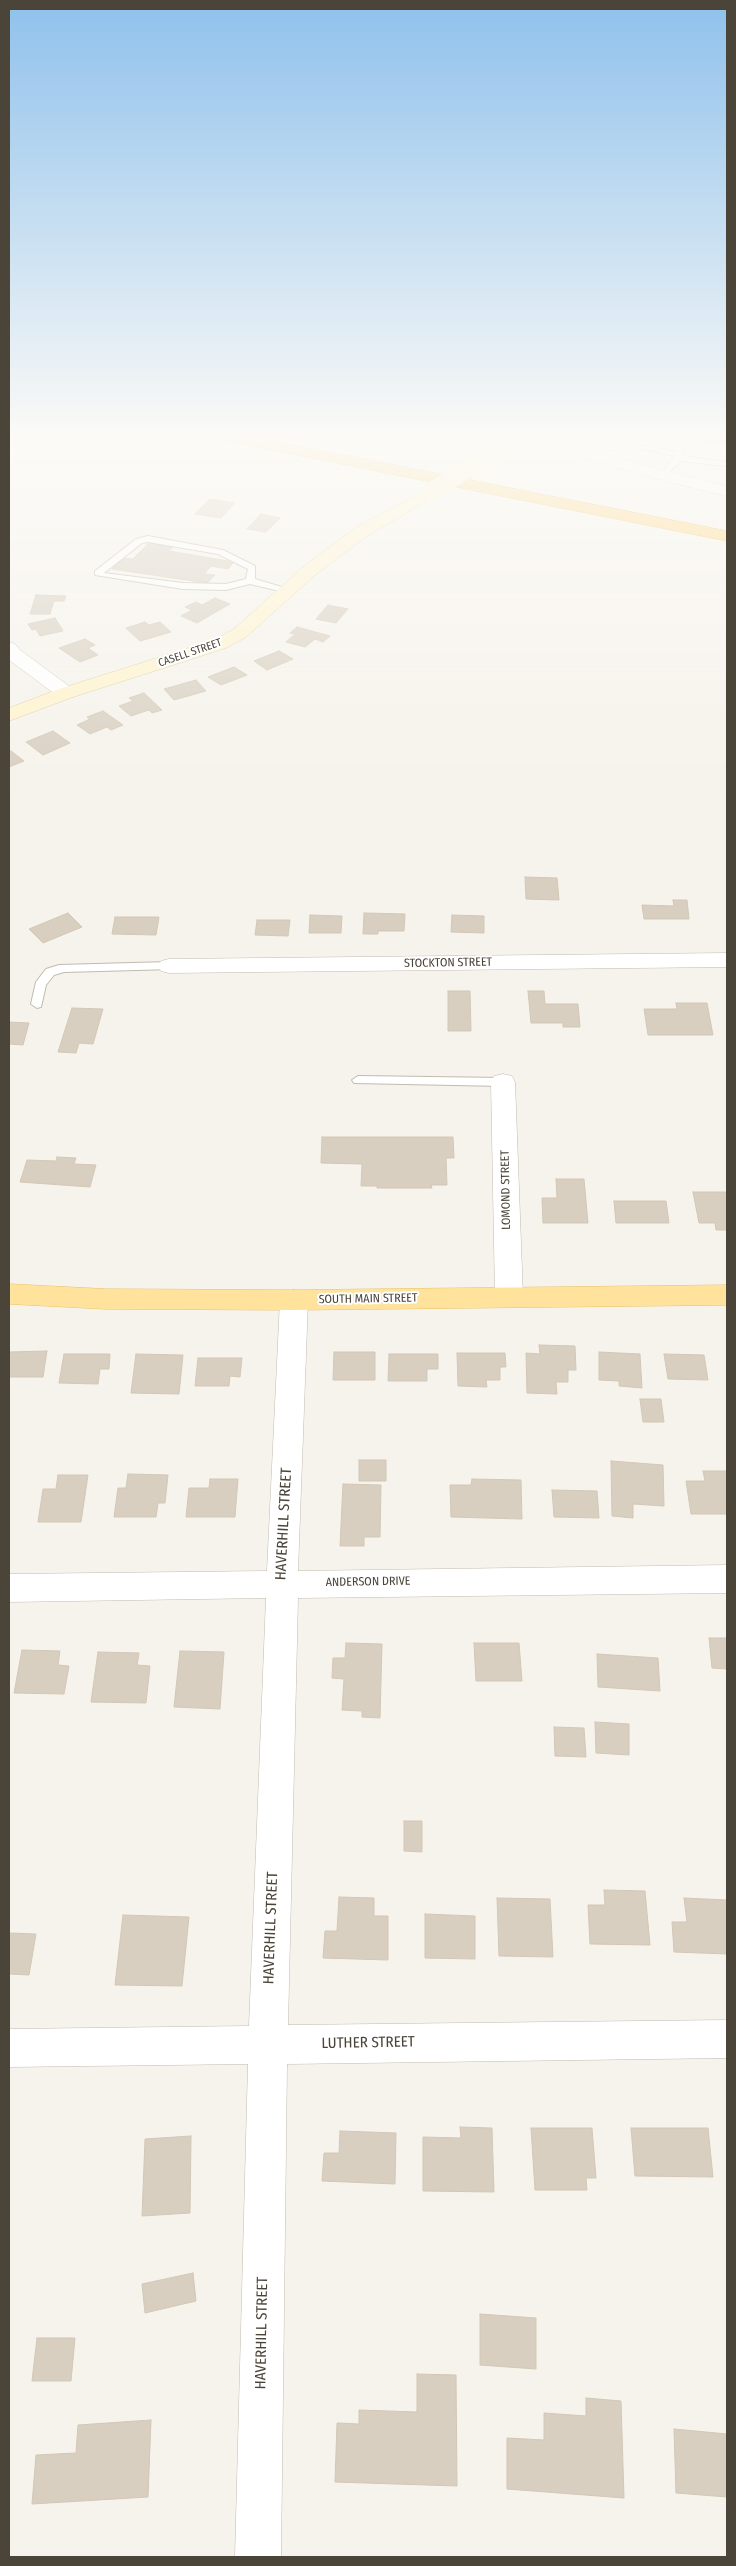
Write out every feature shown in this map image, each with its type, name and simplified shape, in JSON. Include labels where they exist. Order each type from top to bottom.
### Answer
[{"type":"main road","name":"SOUTH MAIN STREET","points":[[9,1294],[106,1299],[294,1300],[727,1295]]},
{"type":"street","name":"CASELL STREET","points":[[9,716],[66,693],[220,644],[240,633],[309,571],[336,551]]},
{"type":"street","points":[[9,648],[13,654],[66,693]]},
{"type":"street","name":"STOCKTON STREET","points":[[169,966],[727,960]]},
{"type":"street","name":"LOMOND STREET","points":[[504,1082],[509,1297]]},
{"type":"street","name":"HAVERHILL STREET","points":[[258,2557],[268,2044],[282,1583],[294,1300]]},
{"type":"street","name":"ANDERSON DRIVE","points":[[9,1588],[282,1583],[727,1579]]},
{"type":"street","name":"LUTHER STREET","points":[[9,2048],[727,2039]]},
{"type":"lane","points":[[127,551],[98,573],[183,586],[226,587],[250,581],[288,590]]},
{"type":"lane","points":[[213,551],[220,552],[252,568],[250,581]]},
{"type":"lane","points":[[37,1004],[40,985],[50,972],[63,968],[169,966]]},
{"type":"lane","points":[[358,1080],[504,1082]]},
{"type":"building","points":[[141,551],[169,551],[234,562],[228,569],[211,566],[204,574],[215,575],[207,583],[112,569],[123,558],[133,559]]},
{"type":"building","points":[[36,595],[66,596],[64,601],[54,601],[50,614],[30,614]]},
{"type":"building","points":[[215,598],[230,604],[197,623],[181,616],[192,610],[185,607],[196,602],[202,605]]},
{"type":"building","points":[[328,605],[348,609],[336,623],[316,619]]},
{"type":"building","points":[[55,618],[63,631],[40,636],[36,629],[32,630],[28,624]]},
{"type":"building","points":[[145,622],[149,625],[160,622],[171,632],[140,641],[126,628]]},
{"type":"building","points":[[297,627],[330,636],[323,642],[315,639],[305,647],[286,642],[295,634],[290,633]]},
{"type":"building","points":[[85,639],[95,645],[88,648],[98,655],[80,662],[59,648]]},
{"type":"building","points":[[279,651],[293,659],[267,670],[254,661]]},
{"type":"building","points":[[234,667],[247,675],[221,685],[208,677]]},
{"type":"building","points":[[196,680],[206,691],[174,700],[164,689]]},
{"type":"building","points":[[144,693],[162,710],[152,713],[149,710],[131,716],[119,706],[133,701],[129,698]]},
{"type":"building","points":[[103,711],[123,725],[111,730],[107,727],[90,734],[77,725],[90,719],[87,717]]},
{"type":"building","points":[[53,731],[70,743],[43,755],[26,742]]},
{"type":"building","points":[[11,751],[24,761],[9,767],[9,752]]},
{"type":"building","points":[[525,877],[557,878],[559,900],[526,899]]},
{"type":"building","points":[[673,900],[687,900],[689,919],[644,919],[642,905],[674,906]]},
{"type":"building","points":[[68,913],[82,927],[43,943],[29,929]]},
{"type":"building","points":[[364,913],[405,914],[404,931],[378,931],[378,934],[363,934]]},
{"type":"building","points":[[310,915],[342,916],[341,933],[309,933]]},
{"type":"building","points":[[452,915],[484,916],[484,933],[451,932]]},
{"type":"building","points":[[115,917],[159,917],[156,935],[112,934]]},
{"type":"building","points":[[257,920],[290,920],[288,936],[255,935]]},
{"type":"building","points":[[448,991],[470,991],[471,1031],[448,1031]]},
{"type":"building","points":[[528,991],[544,991],[545,1004],[578,1004],[580,1027],[563,1027],[563,1023],[531,1023]]},
{"type":"building","points":[[676,1003],[707,1003],[713,1035],[648,1035],[644,1009],[677,1009]]},
{"type":"building","points":[[72,1008],[103,1009],[93,1044],[79,1043],[76,1053],[58,1052]]},
{"type":"building","points":[[9,1022],[29,1023],[23,1045],[9,1044]]},
{"type":"building","points":[[322,1137],[453,1137],[454,1158],[446,1158],[447,1185],[431,1185],[432,1188],[377,1188],[377,1186],[361,1186],[362,1164],[321,1163]]},
{"type":"building","points":[[57,1157],[76,1158],[74,1164],[96,1165],[90,1187],[20,1182],[27,1160],[56,1161]]},
{"type":"building","points":[[556,1179],[584,1179],[588,1223],[543,1223],[542,1198],[557,1198]]},
{"type":"building","points":[[693,1192],[727,1192],[727,1230],[716,1230],[715,1223],[699,1223]]},
{"type":"building","points":[[614,1201],[666,1201],[669,1223],[616,1223]]},
{"type":"building","points":[[539,1345],[575,1346],[576,1370],[568,1370],[568,1382],[556,1382],[557,1394],[527,1393],[526,1353],[540,1354]]},
{"type":"building","points":[[47,1351],[43,1377],[9,1377],[9,1352]]},
{"type":"building","points":[[334,1352],[375,1352],[375,1380],[333,1380]]},
{"type":"building","points":[[599,1352],[640,1354],[642,1388],[619,1386],[619,1381],[599,1380]]},
{"type":"building","points":[[457,1353],[505,1353],[506,1367],[500,1367],[500,1380],[486,1380],[487,1387],[458,1386]]},
{"type":"building","points":[[64,1354],[110,1354],[109,1369],[100,1369],[98,1384],[59,1383]]},
{"type":"building","points":[[136,1354],[183,1355],[179,1394],[131,1393]]},
{"type":"building","points":[[389,1354],[438,1354],[438,1369],[427,1369],[427,1381],[388,1381]]},
{"type":"building","points":[[664,1354],[704,1355],[708,1380],[668,1379]]},
{"type":"building","points":[[198,1358],[242,1358],[240,1377],[230,1376],[229,1386],[195,1386]]},
{"type":"building","points":[[640,1399],[661,1399],[664,1422],[643,1422]]},
{"type":"building","points":[[359,1460],[386,1460],[386,1481],[359,1481]]},
{"type":"building","points":[[611,1461],[663,1465],[664,1506],[633,1504],[633,1518],[612,1516]]},
{"type":"building","points":[[703,1471],[727,1471],[727,1514],[691,1514],[686,1481],[705,1481]]},
{"type":"building","points":[[128,1474],[168,1475],[165,1503],[158,1503],[156,1517],[114,1517],[118,1488],[126,1488]]},
{"type":"building","points":[[58,1475],[88,1475],[81,1522],[38,1522],[43,1489],[56,1489]]},
{"type":"building","points":[[210,1479],[238,1479],[235,1517],[186,1517],[189,1488],[209,1488]]},
{"type":"building","points":[[472,1479],[521,1480],[522,1519],[451,1517],[450,1485],[471,1485]]},
{"type":"building","points":[[343,1484],[381,1485],[380,1537],[364,1537],[364,1546],[340,1546]]},
{"type":"building","points":[[552,1490],[597,1491],[599,1518],[554,1517]]},
{"type":"building","points":[[709,1638],[727,1638],[727,1669],[712,1668]]},
{"type":"building","points":[[346,1643],[382,1644],[380,1718],[362,1717],[362,1711],[342,1710],[344,1679],[332,1678],[333,1658],[345,1658]]},
{"type":"building","points":[[474,1643],[519,1643],[522,1681],[476,1681]]},
{"type":"building","points":[[22,1650],[60,1651],[58,1665],[69,1666],[64,1694],[14,1693]]},
{"type":"building","points":[[180,1651],[224,1652],[220,1709],[174,1707]]},
{"type":"building","points":[[98,1652],[139,1653],[137,1665],[150,1666],[146,1703],[91,1702]]},
{"type":"building","points":[[597,1654],[658,1658],[660,1691],[598,1687]]},
{"type":"building","points":[[595,1722],[629,1724],[629,1755],[596,1753]]},
{"type":"building","points":[[554,1727],[584,1728],[586,1757],[555,1756]]},
{"type":"building","points":[[404,1821],[422,1821],[422,1852],[404,1851]]},
{"type":"building","points":[[604,1890],[645,1891],[650,1945],[590,1944],[588,1905],[605,1905]]},
{"type":"building","points":[[339,1897],[374,1898],[374,1916],[388,1916],[388,1960],[323,1958],[325,1931],[337,1931]]},
{"type":"building","points":[[497,1898],[550,1899],[553,1957],[499,1956]]},
{"type":"building","points":[[684,1898],[727,1900],[727,1954],[674,1952],[672,1922],[687,1922]]},
{"type":"building","points":[[425,1914],[475,1916],[475,1959],[425,1958]]},
{"type":"building","points":[[123,1915],[189,1917],[182,1986],[115,1985]]},
{"type":"building","points":[[9,1933],[36,1934],[29,1975],[9,1974]]},
{"type":"building","points":[[460,2127],[492,2128],[494,2192],[423,2191],[423,2137],[461,2138]]},
{"type":"building","points":[[531,2128],[592,2128],[596,2178],[586,2178],[587,2190],[535,2190]]},
{"type":"building","points":[[631,2128],[708,2128],[713,2177],[635,2176]]},
{"type":"building","points":[[340,2131],[396,2133],[395,2184],[322,2181],[324,2153],[339,2153]]},
{"type":"building","points":[[191,2136],[190,2213],[142,2216],[145,2139]]},
{"type":"building","points":[[193,2273],[196,2301],[145,2313],[142,2284]]},
{"type":"building","points":[[480,2314],[536,2318],[536,2369],[480,2365]]},
{"type":"building","points":[[37,2338],[75,2338],[71,2381],[32,2381]]},
{"type":"building","points":[[417,2374],[456,2375],[457,2486],[335,2482],[337,2423],[359,2424],[359,2410],[417,2412]]},
{"type":"building","points":[[586,2398],[621,2401],[624,2498],[507,2489],[507,2438],[544,2440],[544,2413],[586,2416]]},
{"type":"building","points":[[151,2420],[148,2497],[32,2504],[36,2455],[76,2453],[78,2425]]},
{"type":"building","points":[[674,2429],[727,2434],[727,2497],[676,2493]]}]
